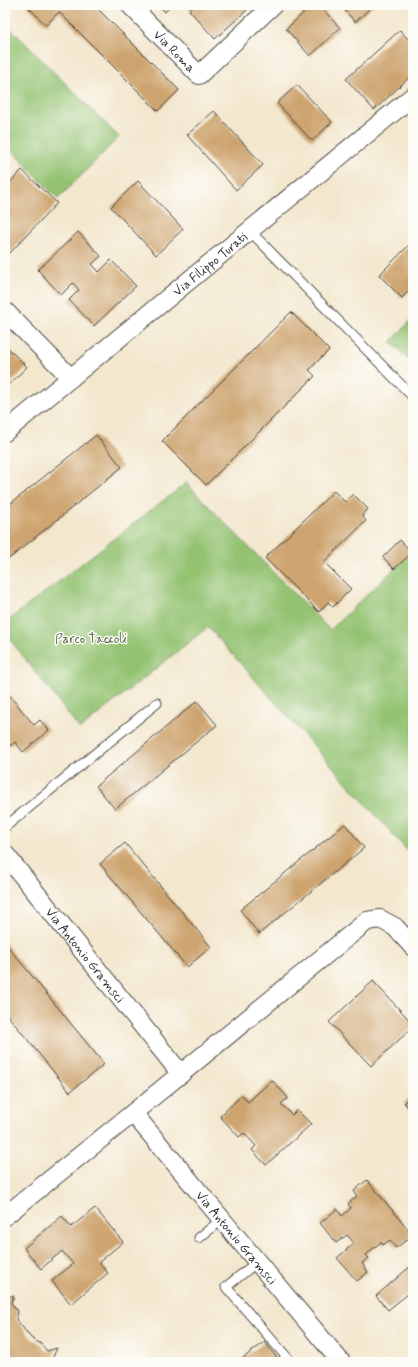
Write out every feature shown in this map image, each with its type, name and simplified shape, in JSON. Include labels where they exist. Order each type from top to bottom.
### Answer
[{"type":"street","name":"Via Roma","points":[[130,5],[199,75],[273,5]]},
{"type":"street","name":"Via Filippo Turati","points":[[5,432],[413,96]]},
{"type":"street","points":[[5,311],[71,378]]},
{"type":"street","name":"Via Antonio Gramsci","points":[[5,854],[181,1074]]},
{"type":"street","points":[[5,1216],[134,1113],[367,922],[380,919],[395,927],[413,947]]},
{"type":"street","name":"Via Antonio Gramsci","points":[[134,1113],[341,1362]]},
{"type":"lane","points":[[249,230],[413,396]]},
{"type":"lane","points":[[5,827],[157,703]]},
{"type":"lane","points":[[199,1238],[222,1219]]},
{"type":"lane","points":[[257,1262],[226,1287],[291,1362]]},
{"type":"green space","points":[[5,23],[119,137],[58,199],[5,143]]},
{"type":"green space","points":[[413,318],[413,364],[391,342]]},
{"type":"green space","name":"Parco Taccoli","points":[[186,483],[330,630],[413,551],[413,857],[208,627],[80,729],[5,633],[5,623]]},
{"type":"building","points":[[26,5],[94,5],[179,90],[158,111],[59,12],[46,25]]},
{"type":"building","points":[[158,5],[172,5],[165,12]]},
{"type":"building","points":[[195,5],[246,5],[245,6],[248,9],[215,39],[189,10]]},
{"type":"building","points":[[312,5],[319,5],[340,28],[310,56],[286,29]]},
{"type":"building","points":[[340,5],[374,5],[355,22]]},
{"type":"building","points":[[400,30],[413,45],[413,74],[374,110],[346,79]]},
{"type":"building","points":[[297,85],[332,122],[312,141],[277,103]]},
{"type":"building","points":[[214,111],[263,165],[236,190],[187,135]]},
{"type":"building","points":[[22,170],[57,203],[10,253],[5,248],[5,188]]},
{"type":"building","points":[[138,181],[183,229],[156,255],[111,207]]},
{"type":"building","points":[[78,232],[101,256],[92,264],[99,272],[111,260],[136,286],[94,326],[69,300],[79,290],[73,283],[61,295],[38,270]]},
{"type":"building","points":[[413,241],[413,287],[402,298],[379,275]]},
{"type":"building","points":[[291,312],[329,350],[309,370],[315,376],[206,485],[162,441]]},
{"type":"building","points":[[5,345],[27,367],[5,388]]},
{"type":"building","points":[[96,435],[122,467],[5,562],[5,508]]},
{"type":"building","points":[[334,491],[345,502],[353,494],[368,509],[362,516],[366,521],[324,562],[351,589],[333,607],[328,602],[319,612],[265,558]]},
{"type":"building","points":[[400,540],[412,553],[394,569],[383,557]]},
{"type":"building","points":[[5,690],[34,725],[40,720],[49,730],[23,752],[15,742],[10,746],[5,740]]},
{"type":"building","points":[[197,701],[217,725],[115,809],[96,786]]},
{"type":"building","points":[[345,824],[364,848],[259,934],[240,910]]},
{"type":"building","points":[[125,843],[211,947],[187,967],[100,864]]},
{"type":"building","points":[[5,943],[104,1064],[70,1092],[5,1012]]},
{"type":"building","points":[[373,981],[413,1024],[413,1027],[371,1066],[329,1022]]},
{"type":"building","points":[[272,1080],[288,1098],[281,1104],[292,1115],[297,1110],[311,1124],[266,1165],[252,1150],[256,1146],[244,1133],[239,1137],[220,1116],[242,1095],[248,1102]]},
{"type":"building","points":[[413,1095],[413,1113],[404,1103]]},
{"type":"building","points":[[367,1180],[413,1235],[396,1248],[390,1240],[383,1245],[381,1242],[366,1255],[369,1258],[362,1263],[368,1272],[357,1281],[337,1258],[354,1243],[347,1235],[336,1243],[320,1223],[337,1209],[342,1216],[351,1208],[348,1204],[357,1196],[354,1191]]},
{"type":"building","points":[[95,1208],[123,1242],[99,1262],[108,1273],[71,1304],[52,1281],[73,1264],[62,1251],[41,1269],[24,1248],[62,1216],[71,1227]]},
{"type":"building","points":[[413,1264],[413,1290],[388,1310],[376,1296]]},
{"type":"building","points":[[14,1295],[11,1303],[17,1311],[16,1319],[31,1338],[41,1344],[47,1351],[57,1348],[52,1359],[55,1362],[8,1362],[5,1358],[5,1298]]},
{"type":"building","points":[[265,1342],[280,1362],[246,1362],[243,1358]]}]
